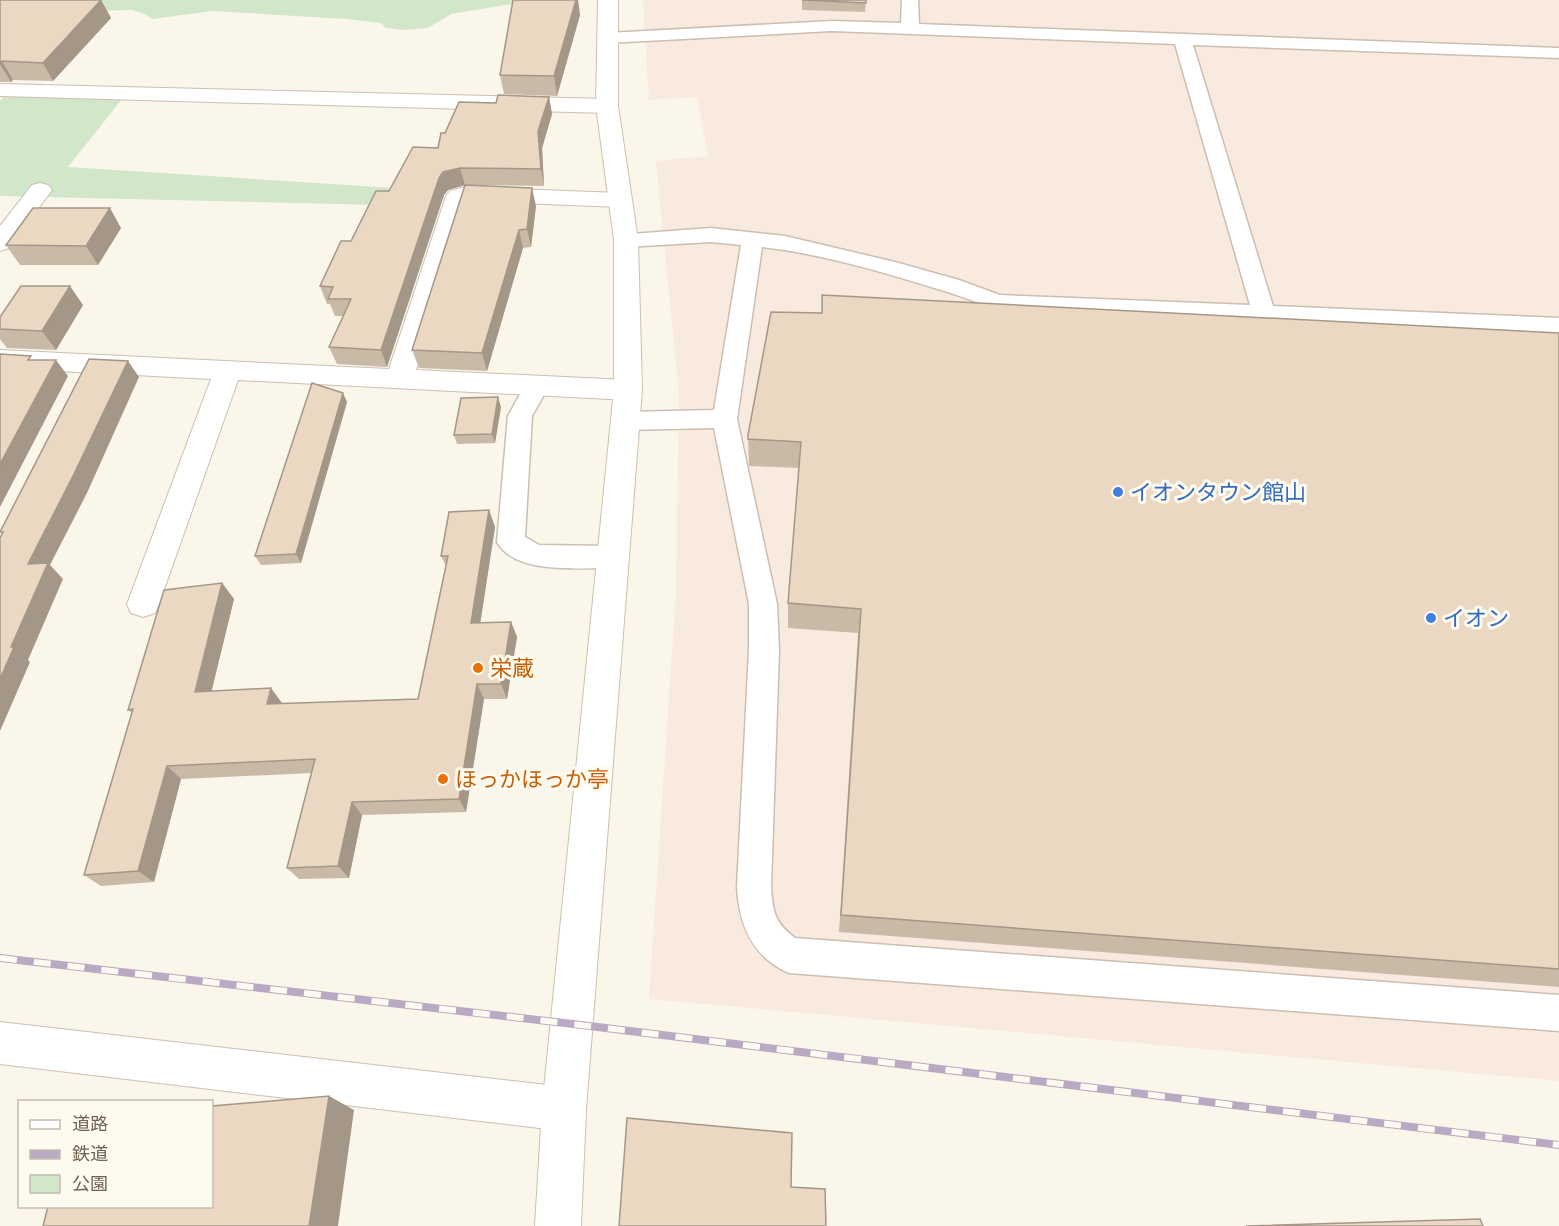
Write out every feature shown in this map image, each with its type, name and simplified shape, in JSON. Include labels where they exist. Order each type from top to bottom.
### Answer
[{"type":"street","points":[[558,1226],[564,1109],[626,406],[626,240],[607,106],[608,0]]},
{"type":"street","points":[[0,90],[607,106]]},
{"type":"street","points":[[0,243],[40,190]]},
{"type":"street","points":[[399,379],[458,196],[465,194],[620,200]]},
{"type":"street","points":[[0,387],[7,359],[86,374],[228,370],[537,386],[626,406]]},
{"type":"street","points":[[143,604],[228,370]]},
{"type":"street","points":[[0,1043],[564,1109]]},
{"type":"lane","points":[[910,0],[910,29]]},
{"type":"lane","points":[[608,38],[832,26],[1559,53]]},
{"type":"lane","points":[[1182,39],[1264,314]]},
{"type":"lane","points":[[626,240],[711,235],[804,247],[951,285],[998,302],[1335,316],[1400,333],[1481,336],[1501,323],[1559,326]]},
{"type":"lane","points":[[752,240],[725,419],[763,604],[764,650],[754,887],[756,918],[770,941],[789,955],[1559,1013]]},
{"type":"lane","points":[[537,386],[520,416],[511,542],[535,556],[614,557]]},
{"type":"lane","points":[[626,406],[725,419]]},
{"type":"shaded area","name":"イオンタウン館山","points":[[643,0],[1559,0],[1559,1081],[649,999],[676,590],[679,394],[656,161],[708,156],[697,97],[649,100]]},
{"type":"green space","points":[[0,0],[535,0],[451,14],[428,28],[403,30],[386,28],[381,23],[346,19],[213,11],[152,19],[132,10],[95,11]]},
{"type":"green space","points":[[5,95],[122,99],[68,167],[425,190],[422,206],[0,196],[0,101]]},
{"type":"building","points":[[0,0],[101,0],[43,63],[2,61],[0,63]]},
{"type":"building","points":[[513,0],[576,0],[554,76],[500,75]]},
{"type":"building","points":[[802,0],[866,0],[866,3]]},
{"type":"building","points":[[498,95],[549,97],[538,131],[541,169],[460,168],[443,172],[439,178],[381,350],[329,347],[351,299],[328,299],[333,287],[320,286],[341,241],[351,241],[376,191],[389,191],[413,147],[438,148],[441,133],[445,133],[459,102],[496,103]]},
{"type":"building","points":[[465,185],[532,188],[527,229],[519,230],[482,353],[412,350]]},
{"type":"building","points":[[33,208],[110,208],[86,246],[6,245]]},
{"type":"building","points":[[21,286],[70,286],[42,331],[0,329],[0,317]]},
{"type":"building","points":[[822,295],[1559,333],[1559,969],[841,915],[861,609],[788,603],[801,442],[748,439],[771,312],[822,313]]},
{"type":"building","points":[[0,354],[31,356],[28,360],[56,360],[0,464]]},
{"type":"building","points":[[89,359],[128,361],[28,564],[48,563],[11,647],[14,647],[0,679],[0,538],[3,532],[0,532]]},
{"type":"building","points":[[312,383],[343,393],[296,554],[255,556]]},
{"type":"building","points":[[498,397],[492,434],[454,435],[461,398]]},
{"type":"building","points":[[489,510],[471,623],[511,622],[501,684],[477,684],[459,799],[352,802],[338,866],[287,868],[315,759],[167,766],[138,871],[84,875],[133,709],[128,710],[164,590],[222,583],[195,692],[271,688],[267,704],[418,699],[448,556],[441,556],[449,512]]},
{"type":"building","points":[[329,1096],[309,1226],[43,1226],[48,1208],[213,1208],[213,1106]]},
{"type":"building","points":[[627,1118],[792,1133],[791,1187],[825,1189],[826,1226],[619,1226]]},
{"type":"building","points":[[1480,1219],[1483,1226],[1246,1226]]},
{"type":"railway","points":[[0,958],[573,1024],[1559,1145]]},
{"type":"place","name":"イオンタウン館山","points":[[1118,492]]},
{"type":"place","name":"イオン","points":[[1431,618]]},
{"type":"place","name":"栄蔵","points":[[478,668]]},
{"type":"place","name":"ほっかほっか亭","points":[[443,779]]}]
